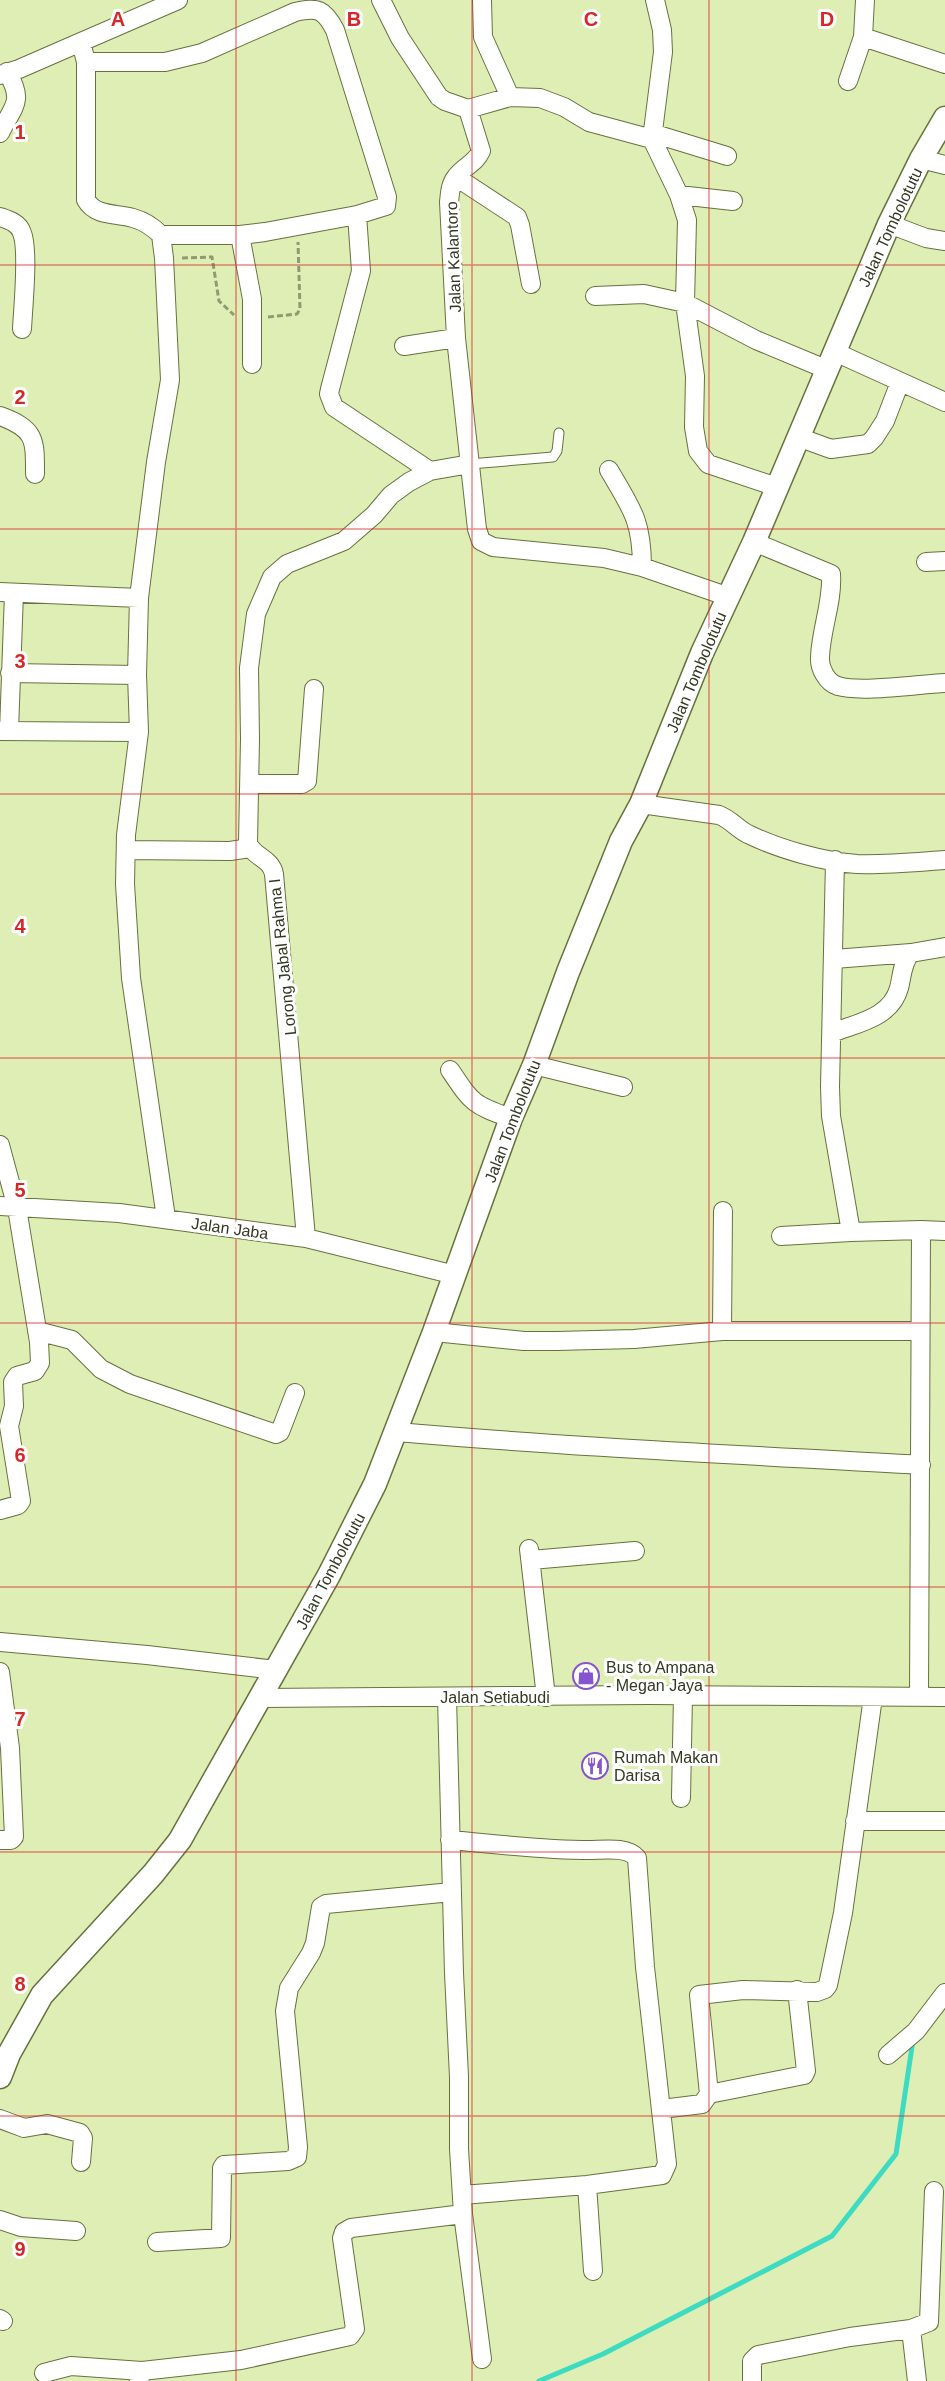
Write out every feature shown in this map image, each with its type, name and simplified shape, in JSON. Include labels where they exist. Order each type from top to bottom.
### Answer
[{"type":"street","points":[[0,133],[17,99],[16,89],[4,74],[178,0]]},
{"type":"street","points":[[381,0],[400,38],[439,97],[445,101],[468,109],[510,97],[540,98],[596,124],[727,156]]},
{"type":"street","points":[[483,0],[483,37],[510,97]]},
{"type":"street","points":[[655,0],[662,30],[663,52],[652,136],[679,195],[687,220],[684,303],[695,376],[694,427],[698,451],[708,464],[777,487]]},
{"type":"street","points":[[848,81],[863,37],[865,0]]},
{"type":"street","points":[[81,42],[86,62],[86,200],[92,208],[100,212],[138,219],[161,235],[240,235],[297,228],[384,208],[387,197],[335,30],[325,14],[319,10],[310,8],[295,12],[202,52],[165,62],[86,62]]},
{"type":"street","points":[[863,37],[945,64]]},
{"type":"street","name":"Jalan Kalantoro","points":[[468,109],[481,151],[478,157],[456,177],[449,202],[456,338],[477,529],[481,541],[493,546],[604,558],[642,567],[729,597]]},
{"type":"street","name":"Jalan Tombolotutu","points":[[0,2077],[5,2052],[42,1995],[153,1874],[180,1840],[261,1698],[375,1484],[397,1432],[511,1118],[534,1065],[576,950],[621,841],[640,804],[702,653],[754,542],[890,224],[921,159],[945,118]]},
{"type":"street","points":[[921,159],[945,165]]},
{"type":"street","points":[[456,177],[517,217],[531,284]]},
{"type":"street","points":[[679,195],[733,201]]},
{"type":"street","points":[[357,215],[361,260],[360,278],[333,371],[330,400],[334,407],[430,471]]},
{"type":"street","points":[[0,217],[12,221],[23,233],[25,249],[22,329]]},
{"type":"street","points":[[890,224],[945,241]]},
{"type":"street","points":[[161,235],[170,380],[156,462],[139,598],[137,675],[139,732],[126,850],[127,943],[166,1218]]},
{"type":"street","points":[[240,235],[250,279],[252,364]]},
{"type":"street","points":[[595,296],[644,294],[684,303],[756,340],[900,382],[945,402]]},
{"type":"street","points":[[404,346],[456,338]]},
{"type":"street","points":[[798,437],[831,449],[868,444],[885,421],[900,382]]},
{"type":"street","points":[[0,416],[26,428],[31,435],[35,445],[35,474]]},
{"type":"street","points":[[126,850],[230,851],[250,848],[249,668],[256,614],[272,577],[287,564],[344,541],[374,515],[391,495],[409,482],[430,471],[470,464]]},
{"type":"street","points":[[609,470],[638,521],[642,539],[642,567]]},
{"type":"street","points":[[754,542],[831,574],[820,659],[824,674],[832,683],[845,687],[878,688],[945,683]]},
{"type":"street","points":[[926,562],[945,561]]},
{"type":"street","points":[[139,598],[7,592],[10,673],[4,731],[139,732]]},
{"type":"street","points":[[10,673],[137,675]]},
{"type":"street","points":[[250,784],[307,781],[314,689]]},
{"type":"street","points":[[640,804],[719,815],[728,818],[748,835],[790,850],[835,860],[865,864],[945,860]]},
{"type":"street","name":"Lorong Jabal Rahma I","points":[[250,848],[270,863],[274,874],[306,1238]]},
{"type":"street","points":[[835,860],[831,1116],[851,1232]]},
{"type":"street","points":[[834,959],[910,953],[945,947]]},
{"type":"street","points":[[832,1033],[886,1010],[898,992],[903,967],[910,953]]},
{"type":"street","points":[[534,1065],[623,1087]]},
{"type":"street","points":[[450,1070],[469,1098],[482,1108],[511,1118]]},
{"type":"street","points":[[0,1145],[8,1207],[37,1331],[40,1363],[35,1371],[15,1379],[14,1406],[9,1423],[21,1502],[0,1510]]},
{"type":"street","name":"Jalan Jaba","points":[[8,1207],[119,1213],[306,1238],[455,1275]]},
{"type":"street","points":[[722,1331],[723,1211]]},
{"type":"street","points":[[919,1696],[921,1230]]},
{"type":"street","points":[[781,1236],[851,1232],[945,1231]]},
{"type":"street","points":[[37,1331],[72,1340],[101,1369],[130,1384],[276,1434],[280,1432],[295,1393]]},
{"type":"street","points":[[434,1332],[524,1341],[557,1341],[634,1339],[722,1331],[919,1331]]},
{"type":"street","points":[[397,1432],[611,1448],[701,1451],[921,1465]]},
{"type":"street","points":[[546,1697],[530,1555],[635,1551]]},
{"type":"street","points":[[0,1642],[147,1655],[276,1670]]},
{"type":"street","points":[[0,1672],[10,1748],[14,1836],[11,1840],[0,1840]]},
{"type":"street","points":[[681,1798],[683,1695]]},
{"type":"street","name":"Jalan Setiabudi","points":[[261,1698],[683,1695],[945,1697]]},
{"type":"street","points":[[447,1697],[462,2195],[482,2359]]},
{"type":"street","points":[[662,2109],[702,2104],[709,2094],[699,1995],[743,1990],[821,1991],[830,1980],[843,1913],[873,1697]]},
{"type":"street","points":[[855,1821],[945,1821]]},
{"type":"street","points":[[450,1840],[563,1850],[615,1850],[629,1852],[636,1856],[666,2164],[664,2173],[587,2185],[462,2195]]},
{"type":"street","points":[[157,2242],[221,2238],[222,2168],[224,2165],[288,2161],[297,2157],[298,2148],[286,2041],[285,2004],[289,1988],[315,1943],[321,1907],[326,1904],[452,1892]]},
{"type":"street","points":[[709,2094],[804,2075],[806,2071],[797,1990]]},
{"type":"street","points":[[888,2055],[916,2031],[945,1993]]},
{"type":"street","points":[[0,2119],[24,2128],[47,2124],[80,2133],[83,2139],[81,2162]]},
{"type":"street","points":[[587,2185],[593,2271]]},
{"type":"street","points":[[752,2381],[752,2361],[758,2355],[850,2337],[911,2330],[927,2324],[930,2319],[939,2233],[934,2191]]},
{"type":"street","points":[[44,2373],[71,2366],[140,2376],[241,2360],[350,2336],[355,2329],[342,2238],[344,2232],[351,2228],[464,2214]]},
{"type":"street","points":[[0,2220],[21,2227],[76,2231]]},
{"type":"street","points":[[911,2330],[917,2381]]},
{"type":"lane","points":[[470,464],[553,458],[557,451],[559,433]]},
{"type":"path","points":[[164,258],[212,257],[219,300],[234,315],[251,322],[297,314],[299,311],[297,228]]},
{"type":"waterway","points":[[539,2381],[603,2354],[832,2236],[896,2154],[913,2040]]},
{"type":"place","name":"Bus to Ampana - Megan Jaya","points":[[586,1676]]},
{"type":"place","name":"Rumah Makan Darisa","points":[[595,1766]]}]
